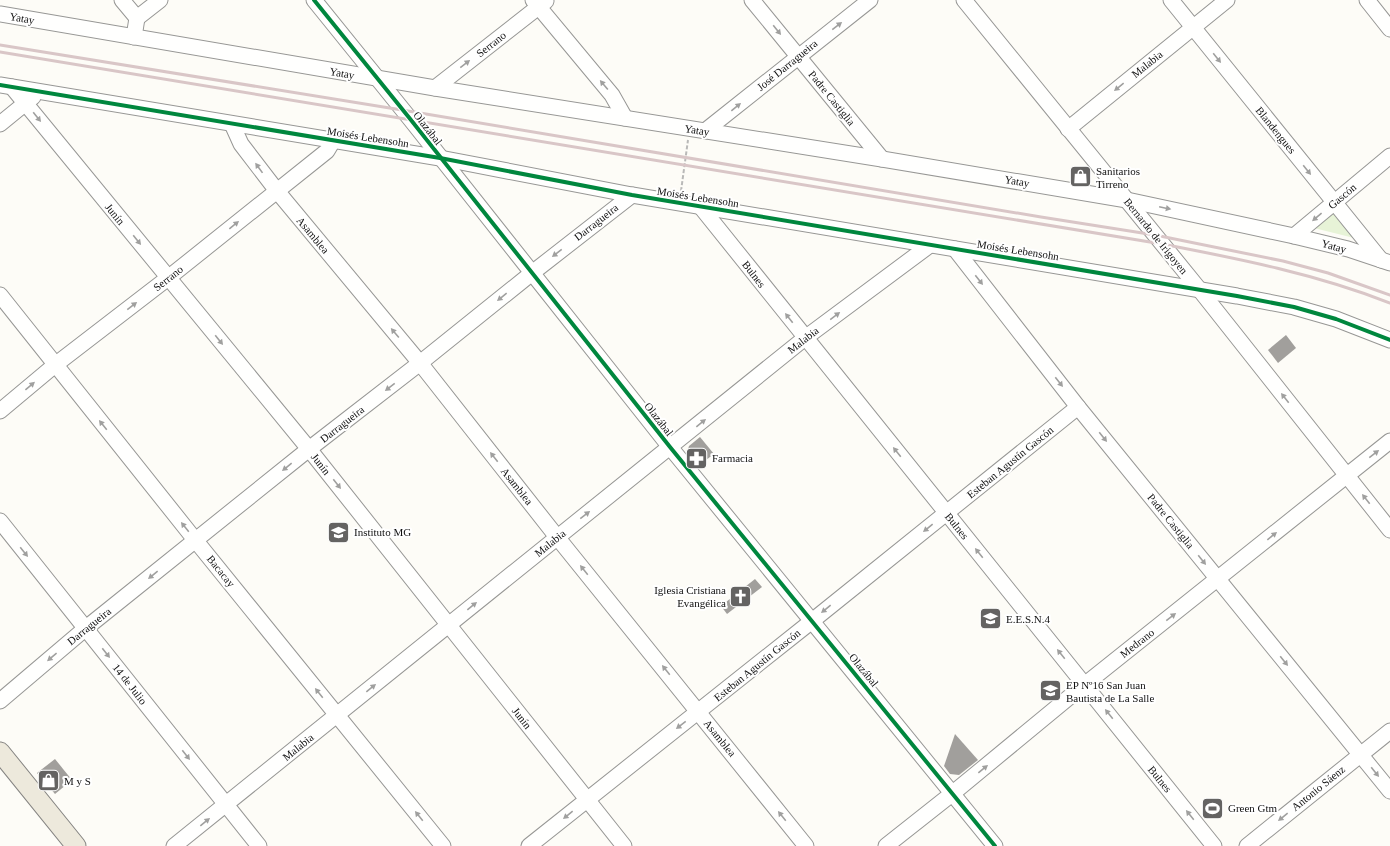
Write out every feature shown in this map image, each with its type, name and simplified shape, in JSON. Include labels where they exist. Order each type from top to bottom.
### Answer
[{"type":"main road","points":[[0,752],[76,846]]},
{"type":"main road","points":[[0,772],[60,846]]},
{"type":"street","points":[[122,0],[137,18]]},
{"type":"street","points":[[134,37],[137,18],[160,0]]},
{"type":"street","name":"Olazábal","points":[[314,0],[670,447],[995,846]]},
{"type":"street","name":"Padre Castiglia","points":[[752,0],[882,159]]},
{"type":"street","name":"José Darragueira","points":[[705,131],[870,0]]},
{"type":"street","name":"Bernardo de Irigoyen","points":[[964,0],[1199,289],[1390,530]]},
{"type":"street","name":"Blandengues","points":[[1171,0],[1334,203],[1386,262]]},
{"type":"street","name":"Malabia","points":[[1068,129],[1227,0]]},
{"type":"street","points":[[1367,0],[1390,29]]},
{"type":"street","points":[[539,2],[612,95],[625,118]]},
{"type":"street","name":"Serrano","points":[[435,88],[539,2]]},
{"type":"street","name":"Yatay","points":[[0,14],[378,79],[882,159],[1127,200],[1294,236],[1348,249],[1386,262]]},
{"type":"street","name":"Moisés Lebensohn","points":[[6,86],[440,158],[679,203],[1199,289],[1294,307],[1336,319],[1390,340]]},
{"type":"street","name":"Junín","points":[[6,86],[25,103],[309,449],[624,846]]},
{"type":"street","points":[[0,124],[40,91]]},
{"type":"street","name":"Asamblea","points":[[232,124],[241,144],[277,191],[420,363],[557,537],[699,711],[806,846]]},
{"type":"street","name":"Serrano","points":[[0,411],[55,365],[168,278],[327,151],[333,141]]},
{"type":"street","name":"Gascón","points":[[1294,236],[1390,156]]},
{"type":"street","name":"Darragueira","points":[[0,701],[86,628],[309,449],[632,195]]},
{"type":"street","name":"Bulnes","points":[[700,206],[1214,846]]},
{"type":"street","name":"Malabia","points":[[174,846],[805,338],[930,245]]},
{"type":"street","name":"Padre Castiglia","points":[[955,249],[1078,407],[1390,790]]},
{"type":"street","name":"Bacacay","points":[[0,295],[196,541],[443,846]]},
{"type":"street","name":"Esteban Agustín Gascón","points":[[529,846],[1078,407]]},
{"type":"street","name":"Medrano","points":[[886,846],[1390,441]]},
{"type":"street","name":"14 de Julio","points":[[0,521],[259,846]]},
{"type":"street","name":"Antonio Sáenz","points":[[1247,846],[1390,731]]},
{"type":"path","points":[[679,203],[690,129]]},
{"type":"green space","points":[[1333,213],[1354,238],[1314,228]]},
{"type":"building","points":[[1286,335],[1296,348],[1278,363],[1268,350]]},
{"type":"building","points":[[700,437],[714,454],[698,466],[687,453],[689,446]]},
{"type":"building","name":"Iglesia Cristiana Evangélica","points":[[755,579],[762,587],[727,614],[721,606]]},
{"type":"building","points":[[955,734],[978,760],[959,775],[950,774],[944,766]]},
{"type":"building","points":[[55,759],[72,780],[55,794],[37,773]]},
{"type":"railway","points":[[0,45],[1155,235],[1283,261],[1328,273],[1390,295]]},
{"type":"railway","points":[[0,52],[1162,244],[1278,268],[1334,284],[1390,303]]},
{"type":"cycle path","points":[[314,0],[670,447],[995,846]]},
{"type":"cycle path","points":[[0,85],[440,158],[632,195],[1237,296],[1294,307],[1336,319],[1390,340]]},
{"type":"place","name":"Sanitarios Tirreno","points":[[1080,177]]},
{"type":"place","name":"Farmacia","points":[[697,458]]},
{"type":"place","name":"Instituto MG","points":[[338,532]]},
{"type":"place","name":"Iglesia Cristiana Evangélica","points":[[741,596]]},
{"type":"place","name":"E.E.S.N.4","points":[[991,619]]},
{"type":"place","name":"EP Nº16 San Juan Bautista de La Salle","points":[[1051,691]]},
{"type":"place","name":"M y S","points":[[49,781]]},
{"type":"place","name":"Green Gtm","points":[[1212,808]]}]
